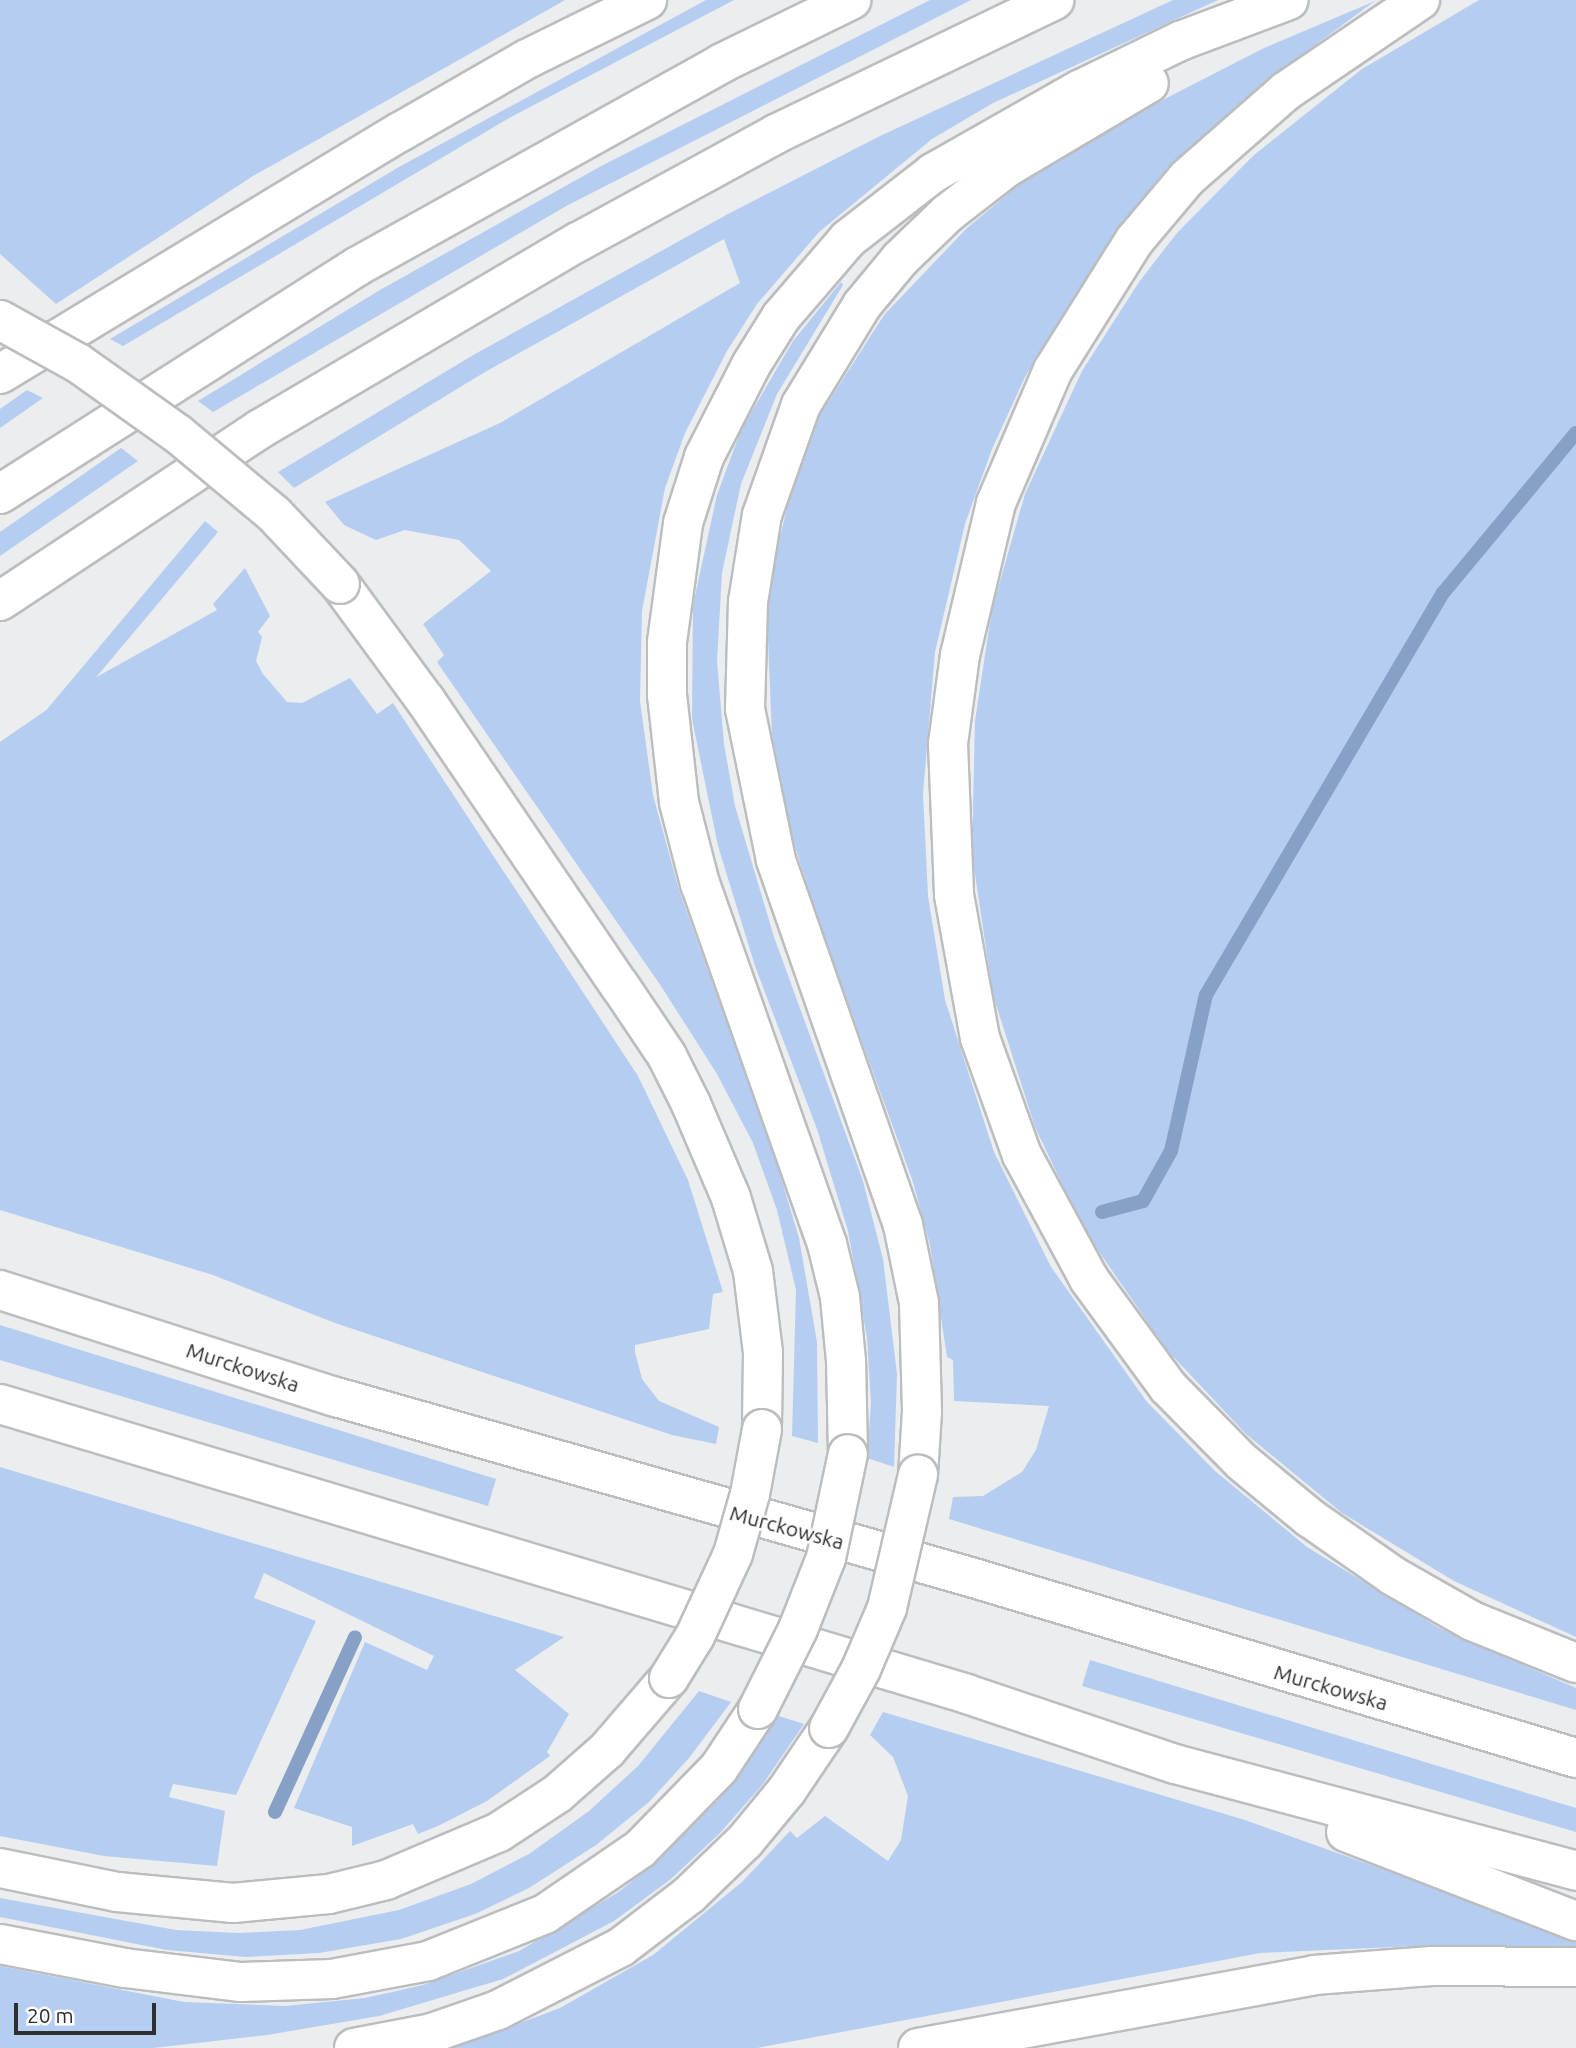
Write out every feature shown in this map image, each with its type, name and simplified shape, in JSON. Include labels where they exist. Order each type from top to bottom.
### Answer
[{"type":"main road","points":[[6,371],[389,138],[527,59],[647,0]]},
{"type":"main road","points":[[0,494],[370,260],[722,63],[851,0]]},
{"type":"main road","points":[[0,601],[260,429],[578,242],[776,134],[1054,0]]},
{"type":"main road","points":[[0,1944],[125,1968],[241,1982],[332,1979],[428,1961],[545,1914],[640,1849],[719,1768],[758,1709],[799,1629],[826,1558],[848,1454],[846,1361],[840,1297],[827,1244],[701,884],[679,802],[667,695],[667,642],[683,523],[726,408],[781,317],[848,239],[933,173],[1079,90],[1180,41],[1289,0]]},
{"type":"main road","points":[[355,2048],[432,2033],[498,2010],[621,1947],[689,1895],[745,1841],[787,1790],[829,1728],[861,1669],[887,1608],[918,1475],[922,1411],[919,1303],[903,1225],[776,860],[745,709],[745,640],[762,516],[801,405],[832,351],[892,268],[948,213],[1006,168],[1075,124],[1310,0]]},
{"type":"main road","points":[[1420,0],[1286,91],[1187,178],[1127,251],[1053,370],[996,503],[962,642],[948,744],[954,895],[980,1038],[1022,1155],[1089,1279],[1168,1387],[1242,1462],[1393,1576],[1472,1621],[1576,1663]]},
{"type":"main road","points":[[0,320],[79,363],[178,434],[274,514],[340,584],[426,701],[667,1056],[691,1104],[731,1198],[753,1271],[763,1353],[762,1429],[750,1494],[733,1555],[700,1627],[669,1678],[607,1750],[557,1794],[499,1832],[386,1880],[330,1894],[233,1903],[117,1892],[0,1868]]},
{"type":"main road","name":"Murckowska","points":[[0,1290],[335,1397],[967,1576],[1576,1758]]},
{"type":"main road","points":[[0,1404],[967,1694],[1175,1765],[1576,1921]]},
{"type":"main road","points":[[1175,1765],[1576,1871]]},
{"type":"main road","points":[[918,2048],[1314,1975],[1432,1966],[1576,1967]]},
{"type":"shaded area","points":[[0,0],[565,0],[253,176],[56,304],[0,254]]},
{"type":"shaded area","points":[[706,0],[734,0],[511,117],[123,346],[110,339],[399,167]]},
{"type":"shaded area","points":[[930,0],[971,0],[568,205],[213,412],[198,401],[380,290],[603,165]]},
{"type":"shaded area","points":[[1173,0],[1218,0],[993,103],[932,139],[819,232],[757,304],[727,351],[685,433],[665,488],[642,611],[640,701],[653,795],[679,890],[772,1148],[799,1238],[817,1342],[818,1443],[792,1436],[796,1290],[777,1210],[753,1143],[717,1074],[661,986],[437,662],[444,655],[423,624],[491,571],[459,540],[405,530],[376,540],[344,525],[325,502],[500,423],[740,283],[724,239],[485,372],[294,488],[278,472],[475,354],[728,214],[880,136]]},
{"type":"shaded area","points":[[1479,0],[1576,0],[1576,1637],[1454,1581],[1342,1513],[1246,1434],[1167,1350],[1084,1230],[1035,1127],[993,995],[972,854],[975,721],[992,609],[1025,494],[1082,371],[1139,282],[1177,233],[1254,155],[1362,69]]},
{"type":"shaded area","points":[[1375,1],[1258,87],[1161,180],[1103,252],[1025,377],[992,449],[965,524],[935,652],[923,794],[928,896],[945,1000],[994,1152],[1051,1267],[1147,1402],[1215,1471],[1307,1547],[1439,1628],[1576,1688],[1576,1710],[949,1519],[953,1497],[983,1496],[1022,1472],[1036,1450],[1049,1406],[954,1401],[953,1360],[947,1357],[930,1245],[913,1182],[822,932],[792,837],[772,735],[767,616],[773,566],[794,479],[820,415],[884,315],[967,228],[1020,184],[1112,126],[1262,49]]},
{"type":"shaded area","points":[[841,282],[843,285],[777,394],[741,484],[722,573],[717,661],[724,744],[735,806],[774,937],[863,1181],[883,1259],[897,1374],[894,1467],[867,1458],[871,1403],[867,1338],[848,1231],[817,1129],[755,966],[718,846],[692,719],[693,605],[717,495],[741,430],[793,341]]},
{"type":"shaded area","points":[[27,390],[43,398],[0,428],[0,409]]},
{"type":"shaded area","points":[[121,448],[138,461],[0,556],[0,532]]},
{"type":"shaded area","points":[[205,521],[218,532],[59,722],[46,711]]},
{"type":"shaded area","points":[[245,568],[270,616],[258,632],[262,637],[256,661],[263,674],[287,702],[302,703],[350,678],[377,714],[393,703],[638,1076],[688,1180],[723,1292],[713,1294],[709,1329],[635,1345],[635,1352],[642,1379],[659,1401],[719,1427],[716,1444],[672,1435],[335,1323],[213,1275],[0,1210],[0,742],[84,684],[217,610],[213,604]]},
{"type":"shaded area","points":[[0,1325],[496,1479],[488,1506],[0,1360]]},
{"type":"shaded area","points":[[0,1467],[564,1637],[515,1670],[569,1714],[547,1752],[550,1756],[487,1801],[438,1826],[418,1834],[413,1824],[352,1846],[352,1827],[294,1808],[365,1642],[427,1670],[434,1656],[264,1573],[254,1598],[316,1621],[236,1795],[173,1784],[169,1797],[225,1811],[217,1866],[104,1856],[0,1836]]},
{"type":"shaded area","points":[[1090,1660],[1576,1808],[1576,1832],[1082,1686]]},
{"type":"shaded area","points":[[699,1691],[731,1702],[689,1758],[649,1802],[596,1845],[529,1888],[475,1914],[401,1939],[319,1953],[246,1957],[167,1950],[0,1917],[0,1898],[176,1930],[238,1933],[300,1930],[399,1910],[471,1884],[529,1854],[589,1811],[638,1766]]},
{"type":"shaded area","points":[[883,1712],[1245,1820],[1576,1938],[1576,1954],[1441,1945],[1260,1953],[757,2048],[454,2048],[560,2008],[653,1955],[742,1882],[790,1831],[797,1838],[825,1816],[888,1861],[901,1840],[908,1796],[893,1757],[870,1735]]},
{"type":"shaded area","points":[[779,1716],[804,1724],[763,1784],[720,1833],[671,1879],[614,1921],[503,1979],[379,2016],[267,2035],[153,2048],[0,2048],[0,1966],[184,2002],[285,2006],[365,1998],[423,1985],[519,1951],[617,1893],[658,1861],[725,1793]]},
{"type":"waterway","points":[[1102,1212],[1143,1201],[1171,1151],[1206,995],[1443,593],[1576,433]]},
{"type":"waterway","points":[[275,1812],[355,1637]]}]
